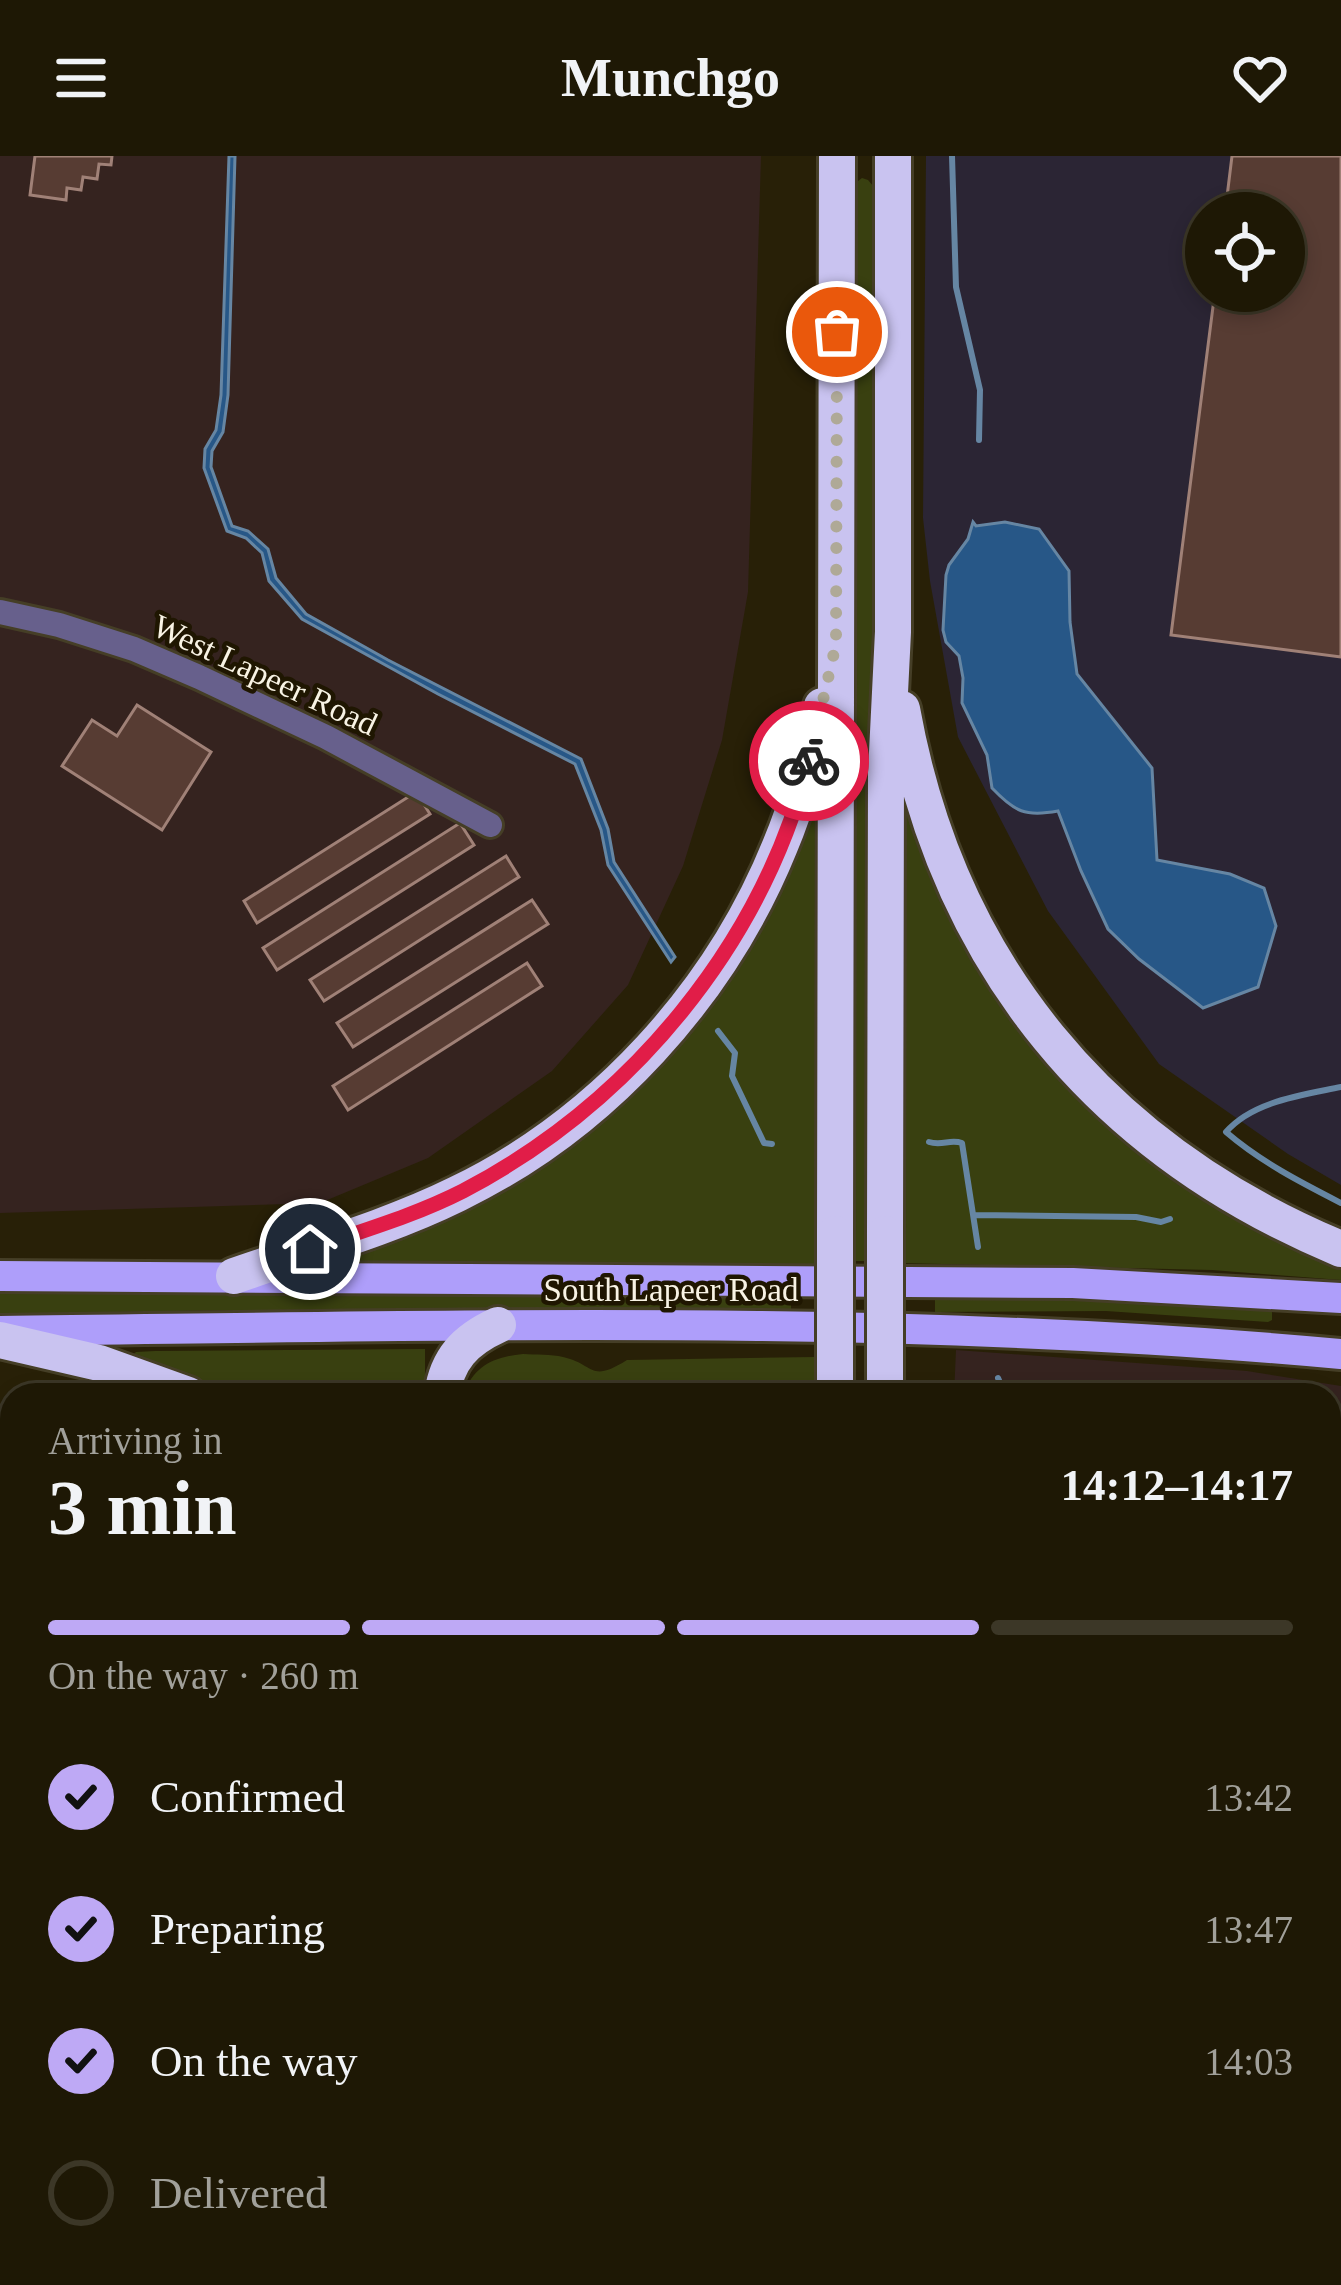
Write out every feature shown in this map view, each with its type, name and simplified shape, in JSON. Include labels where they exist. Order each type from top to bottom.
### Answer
[{"type":"highway","points":[[835,1383],[837,156]]},
{"type":"highway","points":[[885,1383],[893,156]]},
{"type":"highway","points":[[893,632],[906,731],[938,843],[985,944],[1021,1002],[1082,1077],[1156,1144],[1235,1198],[1341,1249]]},
{"type":"highway","points":[[234,1276],[389,1223],[461,1192],[572,1121],[640,1060],[698,992],[764,882],[806,772],[836,644]]},
{"type":"highway","points":[[444,1383],[453,1357],[472,1339],[498,1325]]},
{"type":"highway","points":[[0,1340],[99,1363],[155,1383]]},
{"type":"main road","name":"South Lapeer Road","points":[[0,1276],[1072,1283],[1326,1297]]},
{"type":"main road","points":[[1286,1349],[1292,1309],[1299,1301],[1326,1297]]},
{"type":"main road","name":"South Lapeer Road","points":[[0,1330],[498,1325],[909,1329],[1341,1354]]},
{"type":"street","name":"West Lapeer Road","points":[[0,612],[134,650],[199,677],[326,737],[490,825]]},
{"type":"shaded area","points":[[0,156],[761,156],[748,592],[722,740],[683,866],[628,985],[552,1071],[428,1158],[320,1203],[0,1213]]},
{"type":"shaded area","points":[[926,156],[1341,156],[1341,1185],[1159,1064],[1048,911],[958,737],[923,518]]},
{"type":"shaded area","points":[[956,1350],[1247,1371],[1322,1383],[955,1383]]},
{"type":"green space","points":[[862,178],[874,187],[872,1261],[855,1261],[855,188]]},
{"type":"green space","points":[[899,780],[1017,1014],[1341,1261],[1341,1280],[1212,1270],[900,1263]]},
{"type":"green space","points":[[805,819],[815,819],[815,1264],[346,1261],[347,1246],[599,1115]]},
{"type":"green space","points":[[0,1291],[791,1296],[791,1309],[0,1314]]},
{"type":"green space","points":[[935,1297],[1083,1297],[1268,1307],[1272,1320],[1106,1311],[935,1312]]},
{"type":"green space","points":[[425,1349],[425,1383],[186,1383],[132,1356],[155,1351]]},
{"type":"green space","points":[[548,1355],[605,1371],[627,1360],[815,1357],[815,1383],[470,1383],[486,1365],[503,1358]]},
{"type":"water","points":[[229,156],[235,156],[228,395],[223,432],[212,451],[211,467],[232,526],[248,531],[268,549],[276,578],[306,614],[581,759],[608,829],[614,862],[675,957],[671,962],[608,865],[601,830],[575,764],[302,619],[269,581],[262,553],[246,538],[227,531],[204,468],[221,395]]},
{"type":"water","points":[[973,522],[976,526],[1005,522],[1039,529],[1069,571],[1077,674],[1152,768],[1157,860],[1230,874],[1264,888],[1276,926],[1258,987],[1203,1008],[1108,929],[1058,811],[1021,811],[992,788],[987,755],[962,703],[959,656],[946,642],[943,630],[946,575]]},
{"type":"building","points":[[35,156],[112,156],[111,165],[99,164],[97,179],[83,177],[81,190],[67,188],[66,200],[30,195]]},
{"type":"building","points":[[1232,156],[1341,156],[1341,657],[1171,635],[1212,312],[1305,312],[1305,192],[1228,192]]},
{"type":"building","points":[[137,705],[211,752],[162,830],[62,766],[92,720],[117,736]]},
{"type":"building","points":[[416,792],[430,814],[257,923],[244,901]]},
{"type":"building","points":[[460,823],[474,845],[277,970],[263,948]]},
{"type":"building","points":[[506,856],[519,877],[324,1001],[310,980]]},
{"type":"building","points":[[532,900],[548,924],[353,1047],[337,1023]]},
{"type":"building","points":[[527,963],[542,986],[348,1110],[333,1086]]},
{"type":"waterway","points":[[952,156],[956,287],[980,390],[979,440]]},
{"type":"waterway","points":[[718,1031],[735,1053],[732,1076],[764,1143],[772,1144]]},
{"type":"waterway","points":[[1341,1087],[1264,1106],[1226,1132],[1267,1162],[1341,1203]]},
{"type":"waterway","points":[[929,1142],[962,1143],[978,1247]]},
{"type":"waterway","points":[[974,1215],[1170,1219]]},
{"type":"waterway","points":[[998,1378],[1000,1383]]},
{"type":"way so far","points":[[809,761],[836,644],[837,332]]},
{"type":"route","points":[[310,1249],[424,1209],[498,1172],[572,1121],[640,1060],[698,992],[743,922],[781,845],[809,761]]}]
